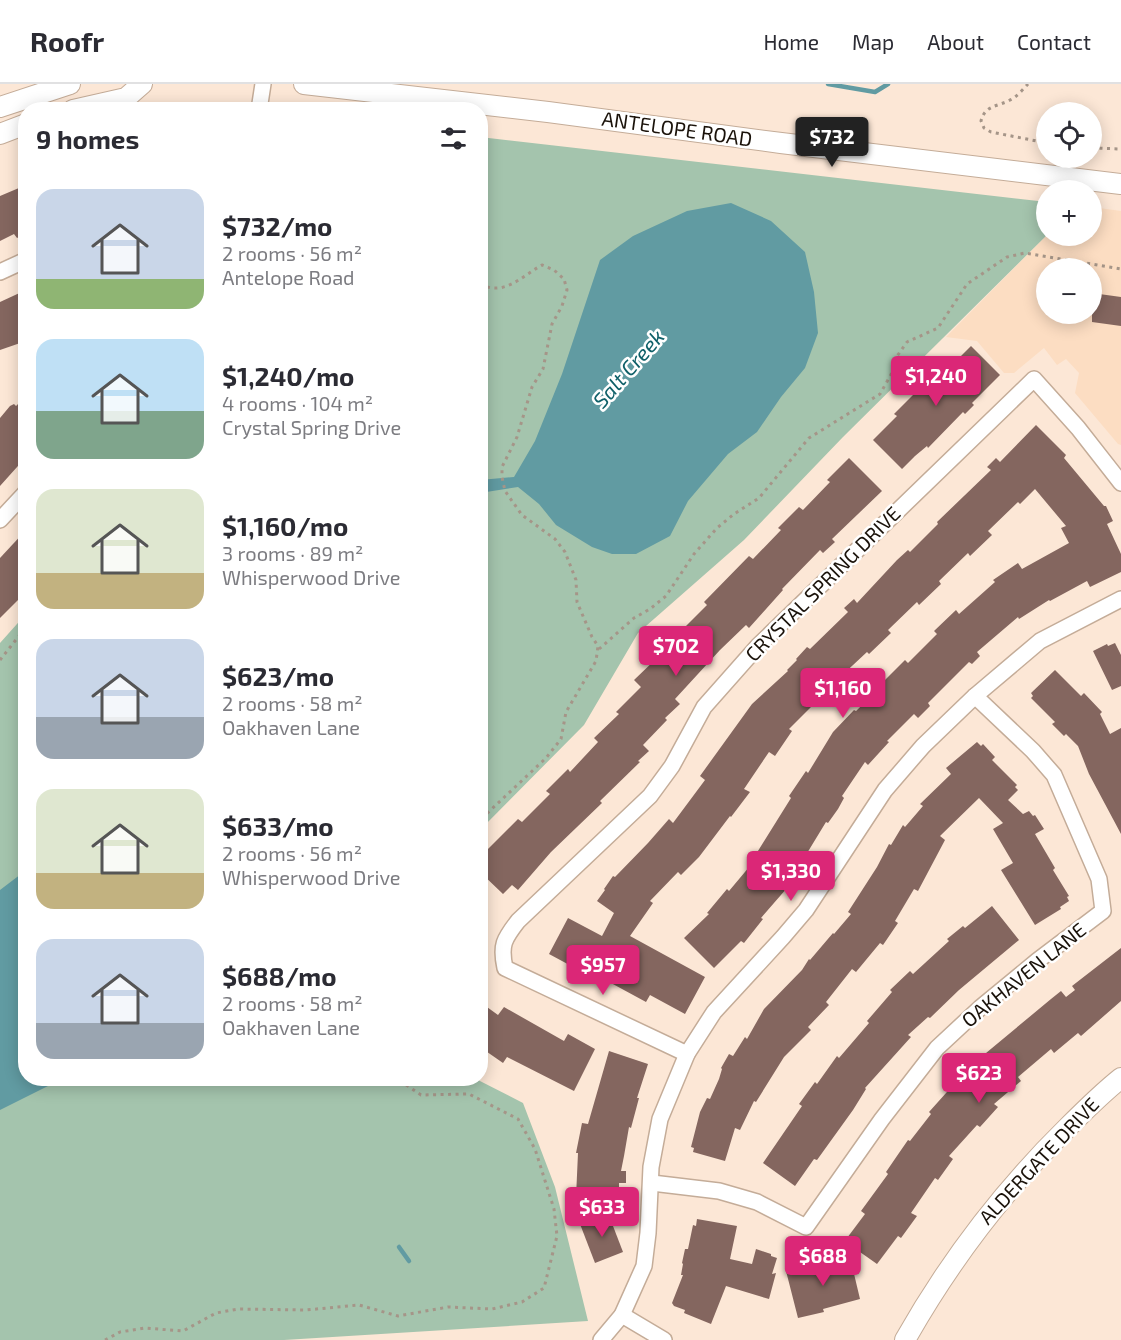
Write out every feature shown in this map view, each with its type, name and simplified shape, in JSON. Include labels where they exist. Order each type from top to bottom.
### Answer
[{"type":"street","points":[[0,107],[70,84]]},
{"type":"street","points":[[108,102],[126,98],[142,84]]},
{"type":"street","points":[[260,102],[263,84]]},
{"type":"street","name":"ANTELOPE ROAD","points":[[304,84],[459,102]]},
{"type":"street","name":"ANTELOPE ROAD","points":[[488,105],[1121,183]]},
{"type":"street","points":[[0,134],[18,127]]},
{"type":"street","points":[[0,272],[18,264]]},
{"type":"street","name":"CRYSTAL SPRING DRIVE","points":[[687,1054],[505,968],[502,954],[505,938],[518,921],[650,796],[672,766],[704,707],[758,646],[1034,379],[1078,428],[1121,483]]},
{"type":"street","points":[[0,520],[18,501]]},
{"type":"street","points":[[601,1340],[622,1315],[644,1266],[652,1183],[651,1167],[660,1119],[687,1054],[714,1012],[806,910],[885,790],[923,746],[975,696],[1040,641],[1121,599]]},
{"type":"street","name":"OAKHAVEN LANE","points":[[652,1183],[729,1194],[757,1202],[806,1227],[882,1119],[937,1048],[980,1008],[1103,911],[1099,879],[1054,775],[1033,751],[975,696]]},
{"type":"street","name":"ALDERGATE DRIVE","points":[[905,1340],[931,1295],[983,1220],[1042,1153],[1105,1090],[1121,1078]]},
{"type":"street","points":[[622,1315],[664,1340]]},
{"type":"path","points":[[1028,84],[1012,100],[990,107],[983,113],[981,122],[984,128],[991,132],[1036,140]]},
{"type":"path","points":[[1102,148],[1121,149]]},
{"type":"path","points":[[598,650],[634,618],[666,596],[694,554],[717,528],[759,498],[809,438],[880,394],[893,371],[896,359],[907,342],[938,328],[967,284],[1007,257],[1025,253],[1121,269]]},
{"type":"path","points":[[488,288],[501,289],[515,283],[542,265],[554,270],[564,279],[567,290],[562,306],[552,324],[543,369],[532,387],[517,437],[502,467],[502,477],[505,491],[522,515],[555,539],[565,552],[576,580],[577,602],[598,646],[596,661],[566,712],[561,738],[546,758],[488,812]]},
{"type":"path","points":[[0,660],[18,637]]},
{"type":"path","points":[[105,1340],[120,1332],[145,1328],[183,1331],[216,1313],[238,1309],[306,1310],[359,1305],[398,1316],[448,1307],[492,1309],[522,1302],[543,1288],[557,1236],[555,1209],[535,1149],[518,1119],[469,1094],[421,1095],[408,1086]]},
{"type":"shaded area","points":[[1102,208],[1121,211],[1121,445],[1075,393],[1079,373],[1066,359],[1057,365],[1044,348],[1014,373],[1004,373],[977,341],[946,337],[1036,246],[1102,246]]},
{"type":"green space","points":[[488,138],[1036,201],[1036,246],[843,437],[744,540],[638,633],[584,725],[488,822]]},
{"type":"green space","points":[[18,623],[18,1086],[488,1085],[523,1103],[555,1187],[588,1321],[284,1340],[0,1340],[0,643]]},
{"type":"water","name":"Salt Creek","points":[[731,203],[771,221],[805,252],[814,292],[818,333],[805,368],[757,432],[728,454],[688,501],[670,536],[636,554],[612,554],[592,547],[556,525],[539,504],[518,487],[488,492],[488,479],[514,477],[535,441],[562,374],[600,260],[633,236],[687,211]]},
{"type":"water","points":[[18,876],[18,1086],[48,1086],[0,1110],[0,890]]},
{"type":"building","points":[[18,188],[17,238],[14,234],[0,241],[0,196]]},
{"type":"building","points":[[18,294],[18,344],[0,350],[0,302]]},
{"type":"building","points":[[1102,294],[1121,297],[1121,326],[1102,323]]},
{"type":"building","points":[[971,346],[1000,375],[972,403],[974,405],[965,414],[963,412],[928,448],[927,446],[902,469],[873,440],[897,416],[894,414],[941,367],[945,372]]},
{"type":"building","points":[[14,404],[16,406],[18,404],[18,466],[0,486],[0,418],[10,406]]},
{"type":"building","points":[[1036,425],[1066,455],[1064,458],[1106,506],[1113,521],[1107,524],[1121,554],[1121,572],[1090,587],[1087,581],[1049,600],[1019,619],[1018,617],[977,652],[980,656],[972,664],[969,662],[928,703],[930,706],[918,718],[914,714],[887,741],[889,742],[868,765],[865,762],[842,796],[844,798],[838,809],[828,823],[826,822],[798,868],[804,871],[798,882],[794,880],[761,918],[763,919],[744,943],[741,941],[714,968],[684,938],[709,914],[707,913],[727,889],[729,891],[755,860],[753,859],[791,798],[789,796],[806,771],[808,773],[833,732],[885,683],[884,681],[905,660],[908,663],[937,634],[934,631],[956,610],[959,614],[995,582],[993,580],[1018,563],[1022,569],[1069,543],[1061,528],[1066,526],[1035,489],[988,531],[992,535],[970,556],[968,553],[939,581],[941,584],[919,605],[917,602],[888,630],[891,633],[838,679],[841,682],[819,703],[817,701],[789,729],[792,731],[775,756],[769,752],[744,789],[750,792],[699,857],[681,875],[678,872],[650,901],[653,903],[630,936],[705,977],[685,1014],[650,995],[646,1002],[549,954],[568,918],[602,936],[614,913],[597,901],[604,889],[613,876],[615,877],[669,819],[673,823],[705,780],[700,776],[752,704],[788,671],[807,647],[810,649],[848,612],[844,608],[854,599],[857,603],[897,560],[908,550],[910,552],[938,524],[937,522],[991,470],[987,467],[996,458],[1000,462]]},
{"type":"building","points":[[849,458],[882,491],[832,539],[835,542],[823,553],[820,550],[782,589],[749,628],[746,625],[720,650],[675,699],[680,704],[643,745],[649,751],[600,801],[602,803],[551,852],[518,890],[512,885],[503,894],[488,880],[488,849],[518,819],[522,822],[550,794],[546,791],[568,769],[570,772],[598,742],[594,738],[619,714],[616,712],[641,687],[634,680],[659,656],[654,650],[675,629],[679,633],[707,605],[704,602],[749,556],[753,559],[781,530],[778,528],[799,507],[803,510],[830,482],[827,480]]},
{"type":"building","points":[[18,539],[18,600],[0,618],[0,558]]},
{"type":"building","points":[[1115,643],[1121,655],[1121,686],[1112,690],[1093,651]]},
{"type":"building","points":[[1055,670],[1081,696],[1084,693],[1102,712],[1100,714],[1110,734],[1121,728],[1121,834],[1089,774],[1078,746],[1052,724],[1055,722],[1031,698],[1033,696],[1031,693]]},
{"type":"building","points":[[977,742],[981,746],[983,744],[995,757],[992,760],[1017,785],[1015,787],[1018,790],[1008,800],[1023,814],[1029,811],[1033,816],[1035,815],[1044,829],[1035,834],[1055,868],[1053,870],[1069,896],[1067,897],[1069,901],[1060,907],[1061,909],[1035,925],[1001,870],[1013,863],[993,829],[1003,823],[979,798],[940,836],[945,840],[918,891],[914,889],[895,921],[898,923],[883,945],[880,943],[856,972],[852,969],[826,1002],[829,1005],[808,1027],[811,1030],[784,1057],[756,1102],[754,1101],[740,1130],[735,1128],[725,1161],[693,1152],[694,1148],[691,1147],[700,1112],[707,1098],[710,1099],[721,1068],[729,1054],[733,1056],[745,1037],[747,1039],[764,1009],[851,914],[848,912],[889,844],[891,845],[903,825],[905,827],[923,806],[920,804],[951,774],[946,768]]},
{"type":"building","points":[[992,906],[1019,940],[908,1035],[911,1037],[865,1088],[853,1110],[795,1186],[763,1163],[802,1106],[799,1104],[815,1082],[817,1084],[837,1056],[839,1058],[869,1023],[867,1021],[892,992],[890,990],[910,971],[913,974],[949,941],[947,939]]},
{"type":"building","points":[[1121,948],[1121,1001],[1081,1036],[1078,1033],[1054,1053],[1051,1049],[1018,1077],[1021,1081],[994,1104],[998,1107],[980,1127],[977,1125],[949,1156],[953,1159],[938,1180],[935,1178],[911,1213],[917,1216],[877,1264],[850,1245],[852,1242],[847,1238],[865,1214],[861,1211],[888,1174],[886,1172],[908,1140],[910,1141],[931,1114],[929,1112],[955,1083],[980,1058],[1051,999],[1061,991],[1066,997],[1075,990],[1072,986]]},
{"type":"building","points":[[504,1007],[564,1041],[568,1034],[595,1049],[574,1091],[507,1057],[503,1063],[488,1053],[488,1008],[498,1015]]},
{"type":"building","points":[[609,1051],[648,1064],[637,1098],[639,1098],[631,1128],[629,1127],[621,1171],[626,1171],[626,1183],[619,1183],[619,1198],[576,1197],[578,1153],[576,1153],[582,1123],[588,1124]]},
{"type":"building","points":[[608,1213],[623,1252],[595,1263],[580,1224]]},
{"type":"building","points":[[697,1219],[737,1226],[730,1259],[752,1264],[756,1249],[777,1258],[772,1274],[776,1273],[769,1299],[726,1286],[711,1324],[684,1313],[685,1310],[674,1306],[672,1303],[683,1275],[681,1275],[685,1249],[688,1249],[693,1225],[696,1226]]},
{"type":"building","points":[[850,1257],[860,1299],[823,1309],[824,1312],[798,1318],[786,1271],[812,1264],[813,1267]]},
{"type":"waterway","points":[[828,84],[875,92],[888,84]]},
{"type":"waterway","points":[[399,1247],[409,1261]]}]
